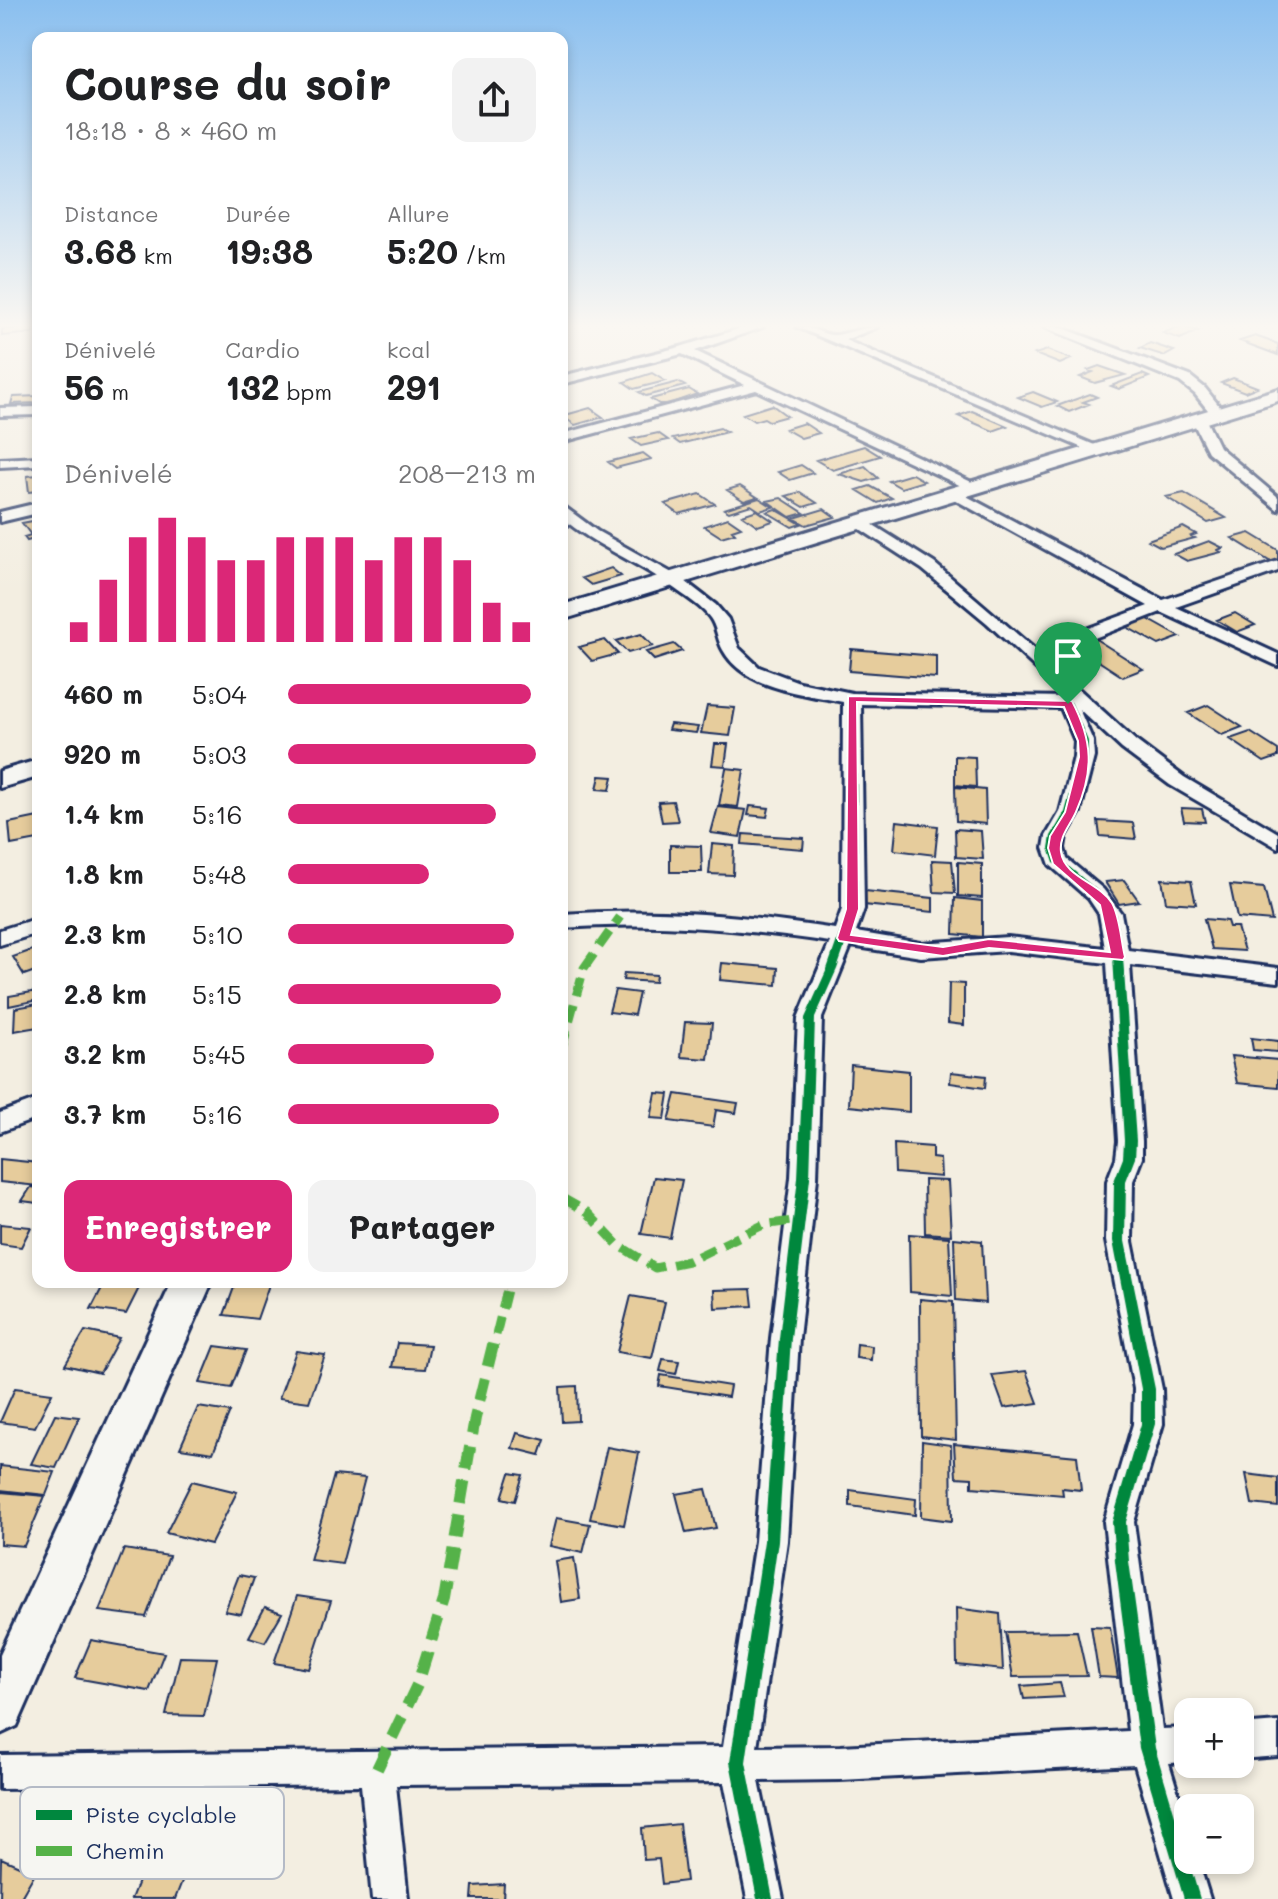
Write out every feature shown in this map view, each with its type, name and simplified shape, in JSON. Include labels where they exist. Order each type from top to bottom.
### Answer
[{"type":"street","points":[[568,436],[646,416]]},
{"type":"street","points":[[816,416],[965,490],[1161,606],[1278,661]]},
{"type":"street","points":[[1017,416],[1097,449]]},
{"type":"street","points":[[568,611],[862,524],[1206,416]]},
{"type":"street","points":[[1208,416],[1213,449],[1278,505]]},
{"type":"street","points":[[0,463],[32,461]]},
{"type":"street","points":[[0,517],[32,509]]},
{"type":"street","points":[[568,515],[591,534],[675,581],[720,619],[731,650],[753,671],[795,687],[852,698],[1076,704]]},
{"type":"street","points":[[862,524],[928,566],[993,619],[1076,704],[1129,745],[1177,781],[1278,842]]},
{"type":"street","points":[[1036,662],[1059,646],[1161,606],[1278,566]]},
{"type":"street","points":[[765,1899],[738,1762],[771,1541],[785,1338],[804,1178],[810,1018],[853,909],[852,698]]},
{"type":"street","points":[[1076,704],[1084,757],[1070,812],[1056,836],[1054,848],[1057,861],[1067,872],[1106,904],[1118,957],[1130,1141],[1129,1158],[1120,1181],[1119,1241],[1148,1389],[1148,1412],[1140,1455],[1119,1522],[1147,1748],[1192,1899]]},
{"type":"street","points":[[0,780],[32,770]]},
{"type":"street","points":[[568,920],[600,917],[681,918],[943,951],[989,943],[1278,975]]},
{"type":"street","points":[[0,938],[32,927]]},
{"type":"street","points":[[0,1123],[32,1110]]},
{"type":"street","points":[[0,1709],[189,1288]]},
{"type":"street","points":[[1254,1741],[1278,1739]]},
{"type":"street","points":[[0,1772],[840,1763],[1174,1746]]},
{"type":"street","points":[[377,1769],[390,1899]]},
{"type":"building","points":[[568,416],[603,417],[575,425],[568,420]]},
{"type":"building","points":[[746,416],[787,416],[769,421],[764,418],[754,421]]},
{"type":"building","points":[[958,416],[983,416],[1007,426],[993,431]]},
{"type":"building","points":[[804,423],[819,433],[801,438],[785,429]]},
{"type":"building","points":[[720,428],[727,432],[680,444],[673,439]]},
{"type":"building","points":[[658,433],[668,440],[641,446],[631,439]]},
{"type":"building","points":[[864,446],[880,456],[833,470],[816,460]]},
{"type":"building","points":[[643,453],[651,459],[616,468],[608,462]]},
{"type":"building","points":[[801,465],[813,473],[790,480],[778,472]]},
{"type":"building","points":[[865,466],[878,478],[864,482],[839,474]]},
{"type":"building","points":[[912,474],[924,481],[901,488],[889,481]]},
{"type":"building","points":[[27,476],[32,476],[32,492],[29,492]]},
{"type":"building","points":[[740,486],[757,497],[744,501],[727,490]]},
{"type":"building","points":[[870,486],[892,498],[878,503],[857,490]]},
{"type":"building","points":[[800,492],[817,503],[804,507],[786,496]]},
{"type":"building","points":[[1184,493],[1226,518],[1208,523],[1166,497]]},
{"type":"building","points":[[700,494],[715,504],[679,514],[665,504]]},
{"type":"building","points":[[759,498],[773,507],[760,511],[751,505],[729,512],[724,509]]},
{"type":"building","points":[[781,498],[804,513],[790,517],[767,501]]},
{"type":"building","points":[[775,509],[801,524],[792,527],[767,512]]},
{"type":"building","points":[[824,509],[835,517],[806,525],[794,518]]},
{"type":"building","points":[[757,510],[773,521],[758,526],[742,515]]},
{"type":"building","points":[[728,518],[741,527],[732,530],[735,533],[721,537],[704,526]]},
{"type":"building","points":[[32,521],[32,540],[27,541],[24,537],[31,535],[22,523]]},
{"type":"building","points":[[1183,527],[1196,534],[1191,536],[1195,538],[1161,547],[1148,540]]},
{"type":"building","points":[[1250,533],[1278,550],[1278,563],[1274,564],[1232,538]]},
{"type":"building","points":[[1209,541],[1223,548],[1218,550],[1221,552],[1187,561],[1174,554]]},
{"type":"building","points":[[611,568],[621,576],[591,585],[582,578]]},
{"type":"building","points":[[1235,613],[1255,625],[1237,632],[1217,620]]},
{"type":"building","points":[[1146,618],[1180,637],[1159,645],[1125,626]]},
{"type":"building","points":[[641,634],[653,646],[628,653],[616,641]]},
{"type":"building","points":[[1094,638],[1143,669],[1123,677],[1074,645]]},
{"type":"building","points":[[605,640],[618,654],[592,661],[579,647]]},
{"type":"building","points":[[674,644],[682,651],[654,660],[646,652]]},
{"type":"building","points":[[851,649],[936,656],[936,678],[849,671]]},
{"type":"building","points":[[1208,705],[1242,727],[1222,735],[1188,713]]},
{"type":"building","points":[[707,706],[735,708],[730,736],[701,733]]},
{"type":"building","points":[[670,724],[698,727],[696,733],[668,730]]},
{"type":"building","points":[[1250,732],[1278,750],[1278,757],[1264,762],[1230,739]]},
{"type":"building","points":[[715,744],[728,744],[725,766],[712,765]]},
{"type":"building","points":[[955,756],[975,757],[976,787],[955,785]]},
{"type":"building","points":[[726,768],[744,770],[738,807],[719,805]]},
{"type":"building","points":[[600,776],[613,777],[610,790],[597,789]]},
{"type":"building","points":[[955,787],[985,790],[986,824],[956,821]]},
{"type":"building","points":[[673,801],[678,821],[662,822],[658,802]]},
{"type":"building","points":[[750,806],[769,808],[767,817],[748,815]]},
{"type":"building","points":[[718,807],[746,810],[740,837],[711,833]]},
{"type":"building","points":[[1181,808],[1202,809],[1205,822],[1184,821]]},
{"type":"building","points":[[32,818],[32,841],[11,845],[9,823]]},
{"type":"building","points":[[897,821],[938,826],[935,855],[894,850]]},
{"type":"building","points":[[1098,821],[1133,823],[1136,839],[1100,836]]},
{"type":"building","points":[[955,829],[981,831],[983,859],[956,857]]},
{"type":"building","points":[[743,834],[804,838],[803,849],[742,844]]},
{"type":"building","points":[[712,844],[734,846],[733,875],[709,874]]},
{"type":"building","points":[[670,845],[701,846],[702,872],[670,872]]},
{"type":"building","points":[[932,860],[952,861],[955,893],[934,892]]},
{"type":"building","points":[[958,862],[982,864],[982,898],[958,896]]},
{"type":"building","points":[[1162,879],[1191,881],[1196,904],[1166,902]]},
{"type":"building","points":[[1124,880],[1139,901],[1119,904],[1105,882]]},
{"type":"building","points":[[1230,885],[1264,888],[1272,921],[1237,918]]},
{"type":"building","points":[[865,891],[933,898],[933,912],[864,905]]},
{"type":"building","points":[[955,898],[982,901],[982,937],[954,934]]},
{"type":"building","points":[[1204,919],[1227,921],[1229,927],[1237,927],[1244,951],[1212,949]]},
{"type":"building","points":[[32,950],[32,972],[24,975],[13,957]]},
{"type":"building","points":[[722,963],[778,968],[777,985],[720,980]]},
{"type":"building","points":[[624,973],[656,975],[655,982],[623,980]]},
{"type":"building","points":[[949,983],[964,984],[964,1025],[948,1023]]},
{"type":"building","points":[[615,990],[639,993],[634,1015],[609,1012]]},
{"type":"building","points":[[32,992],[32,1001],[9,1006],[9,996]]},
{"type":"building","points":[[32,1005],[32,1028],[14,1031],[15,1008]]},
{"type":"building","points":[[685,1022],[712,1023],[708,1059],[681,1057]]},
{"type":"building","points":[[1251,1038],[1278,1041],[1278,1052],[1253,1050]]},
{"type":"building","points":[[1231,1056],[1278,1060],[1278,1087],[1237,1083]]},
{"type":"building","points":[[851,1065],[909,1071],[909,1112],[849,1106]]},
{"type":"building","points":[[951,1072],[986,1076],[985,1088],[950,1083]]},
{"type":"building","points":[[656,1093],[669,1094],[665,1119],[651,1118]]},
{"type":"building","points":[[676,1094],[738,1103],[736,1113],[716,1110],[713,1127],[669,1121]]},
{"type":"building","points":[[894,1144],[932,1147],[932,1158],[940,1159],[941,1177],[895,1173]]},
{"type":"building","points":[[0,1159],[32,1162],[32,1185],[0,1182]]},
{"type":"building","points":[[654,1177],[682,1180],[670,1238],[641,1234]]},
{"type":"building","points":[[924,1180],[948,1181],[951,1235],[925,1233]]},
{"type":"building","points":[[31,1187],[32,1187],[32,1202],[22,1201]]},
{"type":"building","points":[[0,1224],[31,1227],[21,1247],[0,1244]]},
{"type":"building","points":[[909,1234],[949,1237],[952,1296],[910,1292]]},
{"type":"building","points":[[954,1238],[982,1241],[985,1303],[956,1300]]},
{"type":"building","points":[[102,1288],[139,1288],[126,1314],[91,1309]]},
{"type":"building","points":[[234,1288],[268,1288],[257,1319],[224,1315]]},
{"type":"building","points":[[751,1289],[753,1306],[715,1308],[714,1290]]},
{"type":"building","points":[[631,1296],[665,1302],[652,1358],[617,1352]]},
{"type":"building","points":[[920,1299],[953,1302],[956,1440],[921,1436]]},
{"type":"building","points":[[85,1331],[119,1338],[100,1373],[65,1365]]},
{"type":"building","points":[[397,1343],[430,1345],[425,1369],[392,1367]]},
{"type":"building","points":[[857,1344],[872,1346],[871,1360],[856,1358]]},
{"type":"building","points":[[215,1346],[246,1350],[231,1388],[200,1383]]},
{"type":"building","points":[[296,1351],[325,1355],[309,1402],[279,1398]]},
{"type":"building","points":[[663,1359],[679,1361],[676,1374],[660,1371]]},
{"type":"building","points":[[1026,1371],[1038,1403],[1004,1408],[992,1375]]},
{"type":"building","points":[[661,1375],[730,1386],[728,1397],[659,1386]]},
{"type":"building","points":[[577,1386],[578,1421],[562,1422],[560,1387]]},
{"type":"building","points":[[15,1388],[52,1393],[35,1427],[0,1422]]},
{"type":"building","points":[[198,1407],[230,1412],[213,1453],[180,1448]]},
{"type":"building","points":[[55,1414],[79,1417],[56,1468],[31,1464]]},
{"type":"building","points":[[517,1433],[545,1440],[540,1455],[512,1448]]},
{"type":"building","points":[[922,1441],[951,1445],[952,1521],[921,1517]]},
{"type":"building","points":[[954,1444],[1077,1456],[1081,1490],[1062,1488],[1063,1495],[972,1487],[972,1478],[956,1477]]},
{"type":"building","points":[[607,1447],[639,1453],[624,1525],[590,1519]]},
{"type":"building","points":[[0,1466],[55,1472],[46,1495],[0,1490]]},
{"type":"building","points":[[510,1473],[523,1475],[515,1501],[502,1498]]},
{"type":"building","points":[[1246,1474],[1278,1478],[1278,1507],[1252,1504]]},
{"type":"building","points":[[334,1475],[365,1478],[342,1564],[310,1560]]},
{"type":"building","points":[[192,1481],[237,1492],[211,1544],[166,1533]]},
{"type":"building","points":[[706,1489],[716,1528],[686,1533],[676,1494]]},
{"type":"building","points":[[850,1490],[916,1499],[915,1515],[850,1506]]},
{"type":"building","points":[[1,1492],[45,1496],[24,1546],[0,1544]]},
{"type":"building","points":[[556,1518],[590,1524],[583,1553],[549,1546]]},
{"type":"building","points":[[124,1549],[169,1556],[146,1617],[99,1611]]},
{"type":"building","points":[[574,1558],[580,1599],[561,1602],[555,1561]]},
{"type":"building","points":[[239,1575],[254,1578],[241,1614],[225,1611]]},
{"type":"building","points":[[297,1596],[331,1601],[309,1669],[274,1663]]},
{"type":"building","points":[[265,1607],[282,1613],[265,1642],[249,1637]]},
{"type":"building","points":[[956,1608],[1000,1614],[1003,1670],[957,1665]]},
{"type":"building","points":[[1091,1626],[1110,1627],[1118,1678],[1099,1677]]},
{"type":"building","points":[[1077,1631],[1087,1676],[1013,1677],[1005,1632]]},
{"type":"building","points":[[91,1640],[164,1653],[149,1691],[75,1678]]},
{"type":"building","points":[[180,1657],[217,1658],[204,1716],[166,1715]]},
{"type":"building","points":[[1060,1683],[1064,1697],[1024,1699],[1021,1686]]},
{"type":"building","points":[[679,1824],[686,1881],[662,1884],[659,1859],[644,1860],[642,1828]]},
{"type":"building","points":[[1,1858],[20,1866],[20,1879],[32,1879],[20,1899],[0,1899]]},
{"type":"building","points":[[139,1879],[183,1879],[175,1899],[131,1899]]},
{"type":"building","points":[[504,1884],[503,1899],[472,1899],[473,1886]]},
{"type":"marked path","points":[[568,1025],[584,968],[620,917]]},
{"type":"marked path","points":[[568,1201],[587,1212],[617,1244],[655,1268],[688,1261],[763,1225],[799,1220]]},
{"type":"marked path","points":[[377,1769],[418,1683],[444,1600],[475,1418],[508,1288]]},
{"type":"cycle path","points":[[765,1899],[738,1762],[771,1541],[785,1338],[804,1178],[810,1018],[832,969],[853,909],[852,698]]},
{"type":"cycle path","points":[[1068,704],[1084,741],[1084,757],[1070,812],[1056,836],[1054,848],[1057,861],[1096,894],[1110,913],[1118,957],[1130,1141],[1129,1158],[1120,1181],[1119,1241],[1148,1389],[1148,1424],[1119,1522],[1122,1561],[1147,1748],[1192,1899]]},
{"type":"route","points":[[852,698],[1068,704],[1084,741],[1084,757],[1070,812],[1056,836],[1054,848],[1057,861],[1067,872],[1106,904],[1118,957],[989,943],[968,949],[921,950],[843,938],[853,909],[852,698]]}]
